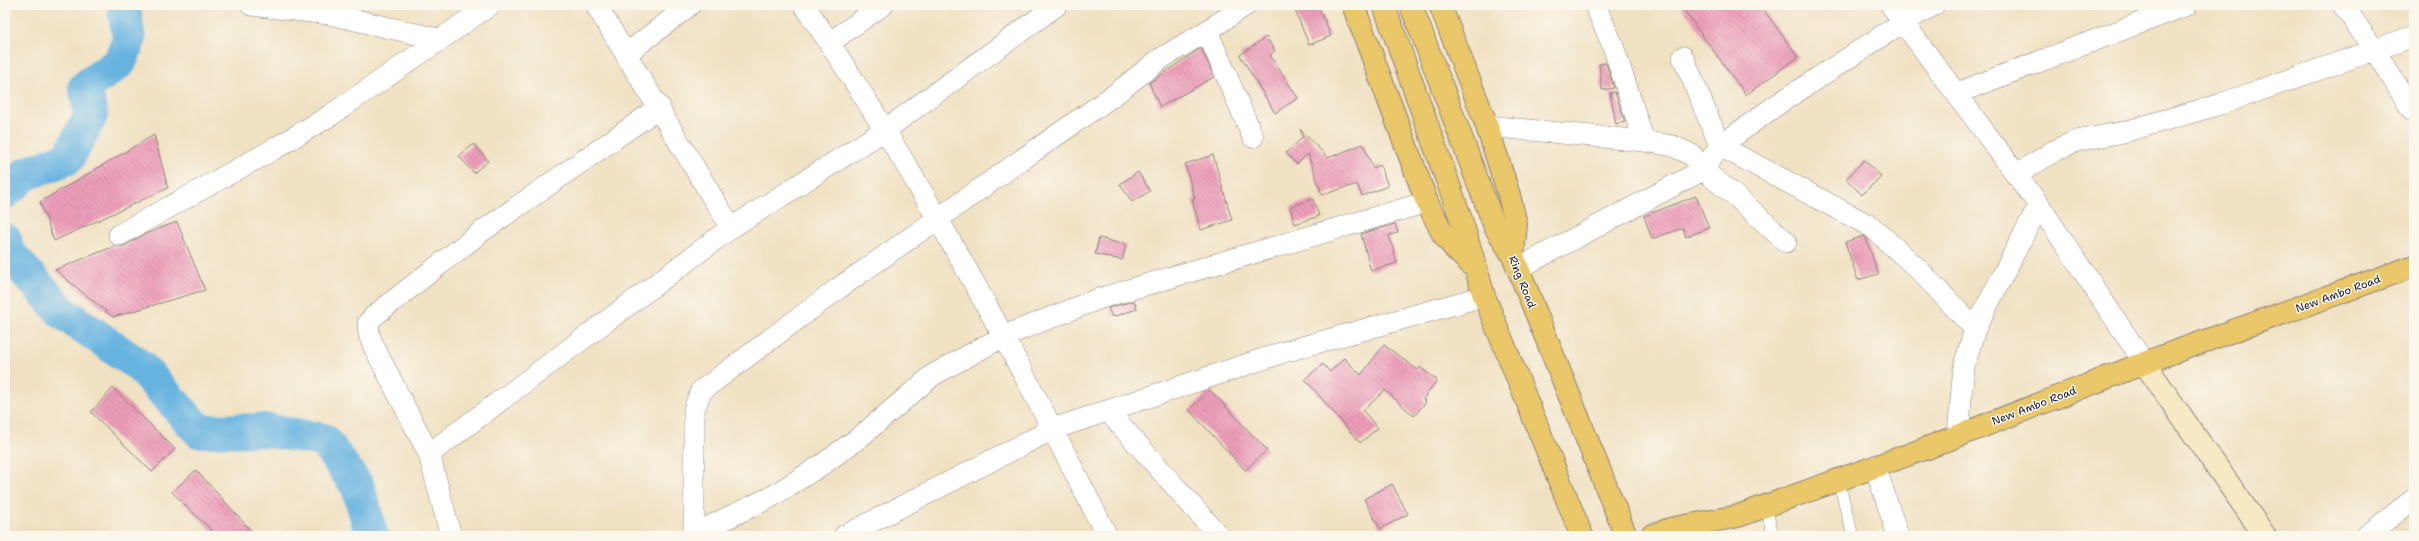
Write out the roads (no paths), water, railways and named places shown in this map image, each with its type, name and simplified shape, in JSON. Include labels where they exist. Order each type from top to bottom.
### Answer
[{"type":"main road","points":[[1353,5],[1427,202],[1443,234],[1455,249],[1474,266]]},
{"type":"main road","points":[[1384,5],[1461,219],[1484,296],[1582,536]]},
{"type":"main road","name":"Ring Road","points":[[1411,5],[1495,226],[1515,262],[1626,536]]},
{"type":"main road","points":[[1440,5],[1487,126],[1516,224],[1515,262]]},
{"type":"main road","name":"New Ambo Road","points":[[1651,536],[1670,529],[1738,516],[1958,435],[2144,364],[2414,266]]},
{"type":"main road","points":[[1722,536],[1738,516]]},
{"type":"street","points":[[251,5],[330,14],[438,39]]},
{"type":"street","points":[[118,235],[274,149],[331,115],[438,39],[490,5]]},
{"type":"street","points":[[596,5],[660,107],[731,228]]},
{"type":"street","points":[[626,54],[690,5]]},
{"type":"street","points":[[804,5],[885,130],[938,219],[1004,336],[1054,429],[1107,536]]},
{"type":"street","points":[[830,43],[883,5]]},
{"type":"street","points":[[429,454],[731,228],[885,130],[1057,5]]},
{"type":"street","points":[[1246,5],[1207,31],[1160,59],[1114,95],[839,288],[701,391],[694,410],[694,535],[771,497],[823,464],[860,437],[933,375],[1004,336],[1101,298],[1427,202]]},
{"type":"street","points":[[1595,5],[1613,46],[1644,141]]},
{"type":"street","points":[[1891,5],[2039,205],[2144,364],[2265,536]]},
{"type":"street","points":[[1515,262],[1703,170],[1720,146],[1775,106],[1903,22],[1934,5]]},
{"type":"street","points":[[1957,93],[2187,5]]},
{"type":"street","points":[[2343,5],[2375,51],[2414,113]]},
{"type":"street","points":[[1207,31],[1253,137]]},
{"type":"street","points":[[2016,175],[2054,151],[2076,141],[2124,132],[2221,104],[2414,36]]},
{"type":"street","points":[[1683,57],[1720,146],[1872,227],[1919,270],[1975,329]]},
{"type":"street","points":[[451,536],[429,454],[374,347],[368,323],[374,316],[481,232],[660,107]]},
{"type":"street","points":[[1487,126],[1644,141],[1673,146],[1692,155],[1703,170],[1739,199],[1786,242]]},
{"type":"street","points":[[1958,435],[1964,366],[1975,329],[2039,205]]},
{"type":"street","points":[[844,536],[1054,429],[1284,352],[1484,296]]},
{"type":"street","points":[[1108,411],[1218,536]]},
{"type":"street","points":[[1875,466],[1898,536]]},
{"type":"street","points":[[2366,536],[2414,500]]},
{"type":"lane","points":[[1838,479],[1853,536]]},
{"type":"lane","points":[[1766,506],[1773,536]]},
{"type":"waterway","points":[[5,192],[26,174],[68,158],[91,115],[85,87],[120,62],[129,40],[124,5]]},
{"type":"waterway","points":[[5,240],[7,251],[62,312],[140,366],[199,431],[265,430],[324,440],[358,487],[372,536]]}]
